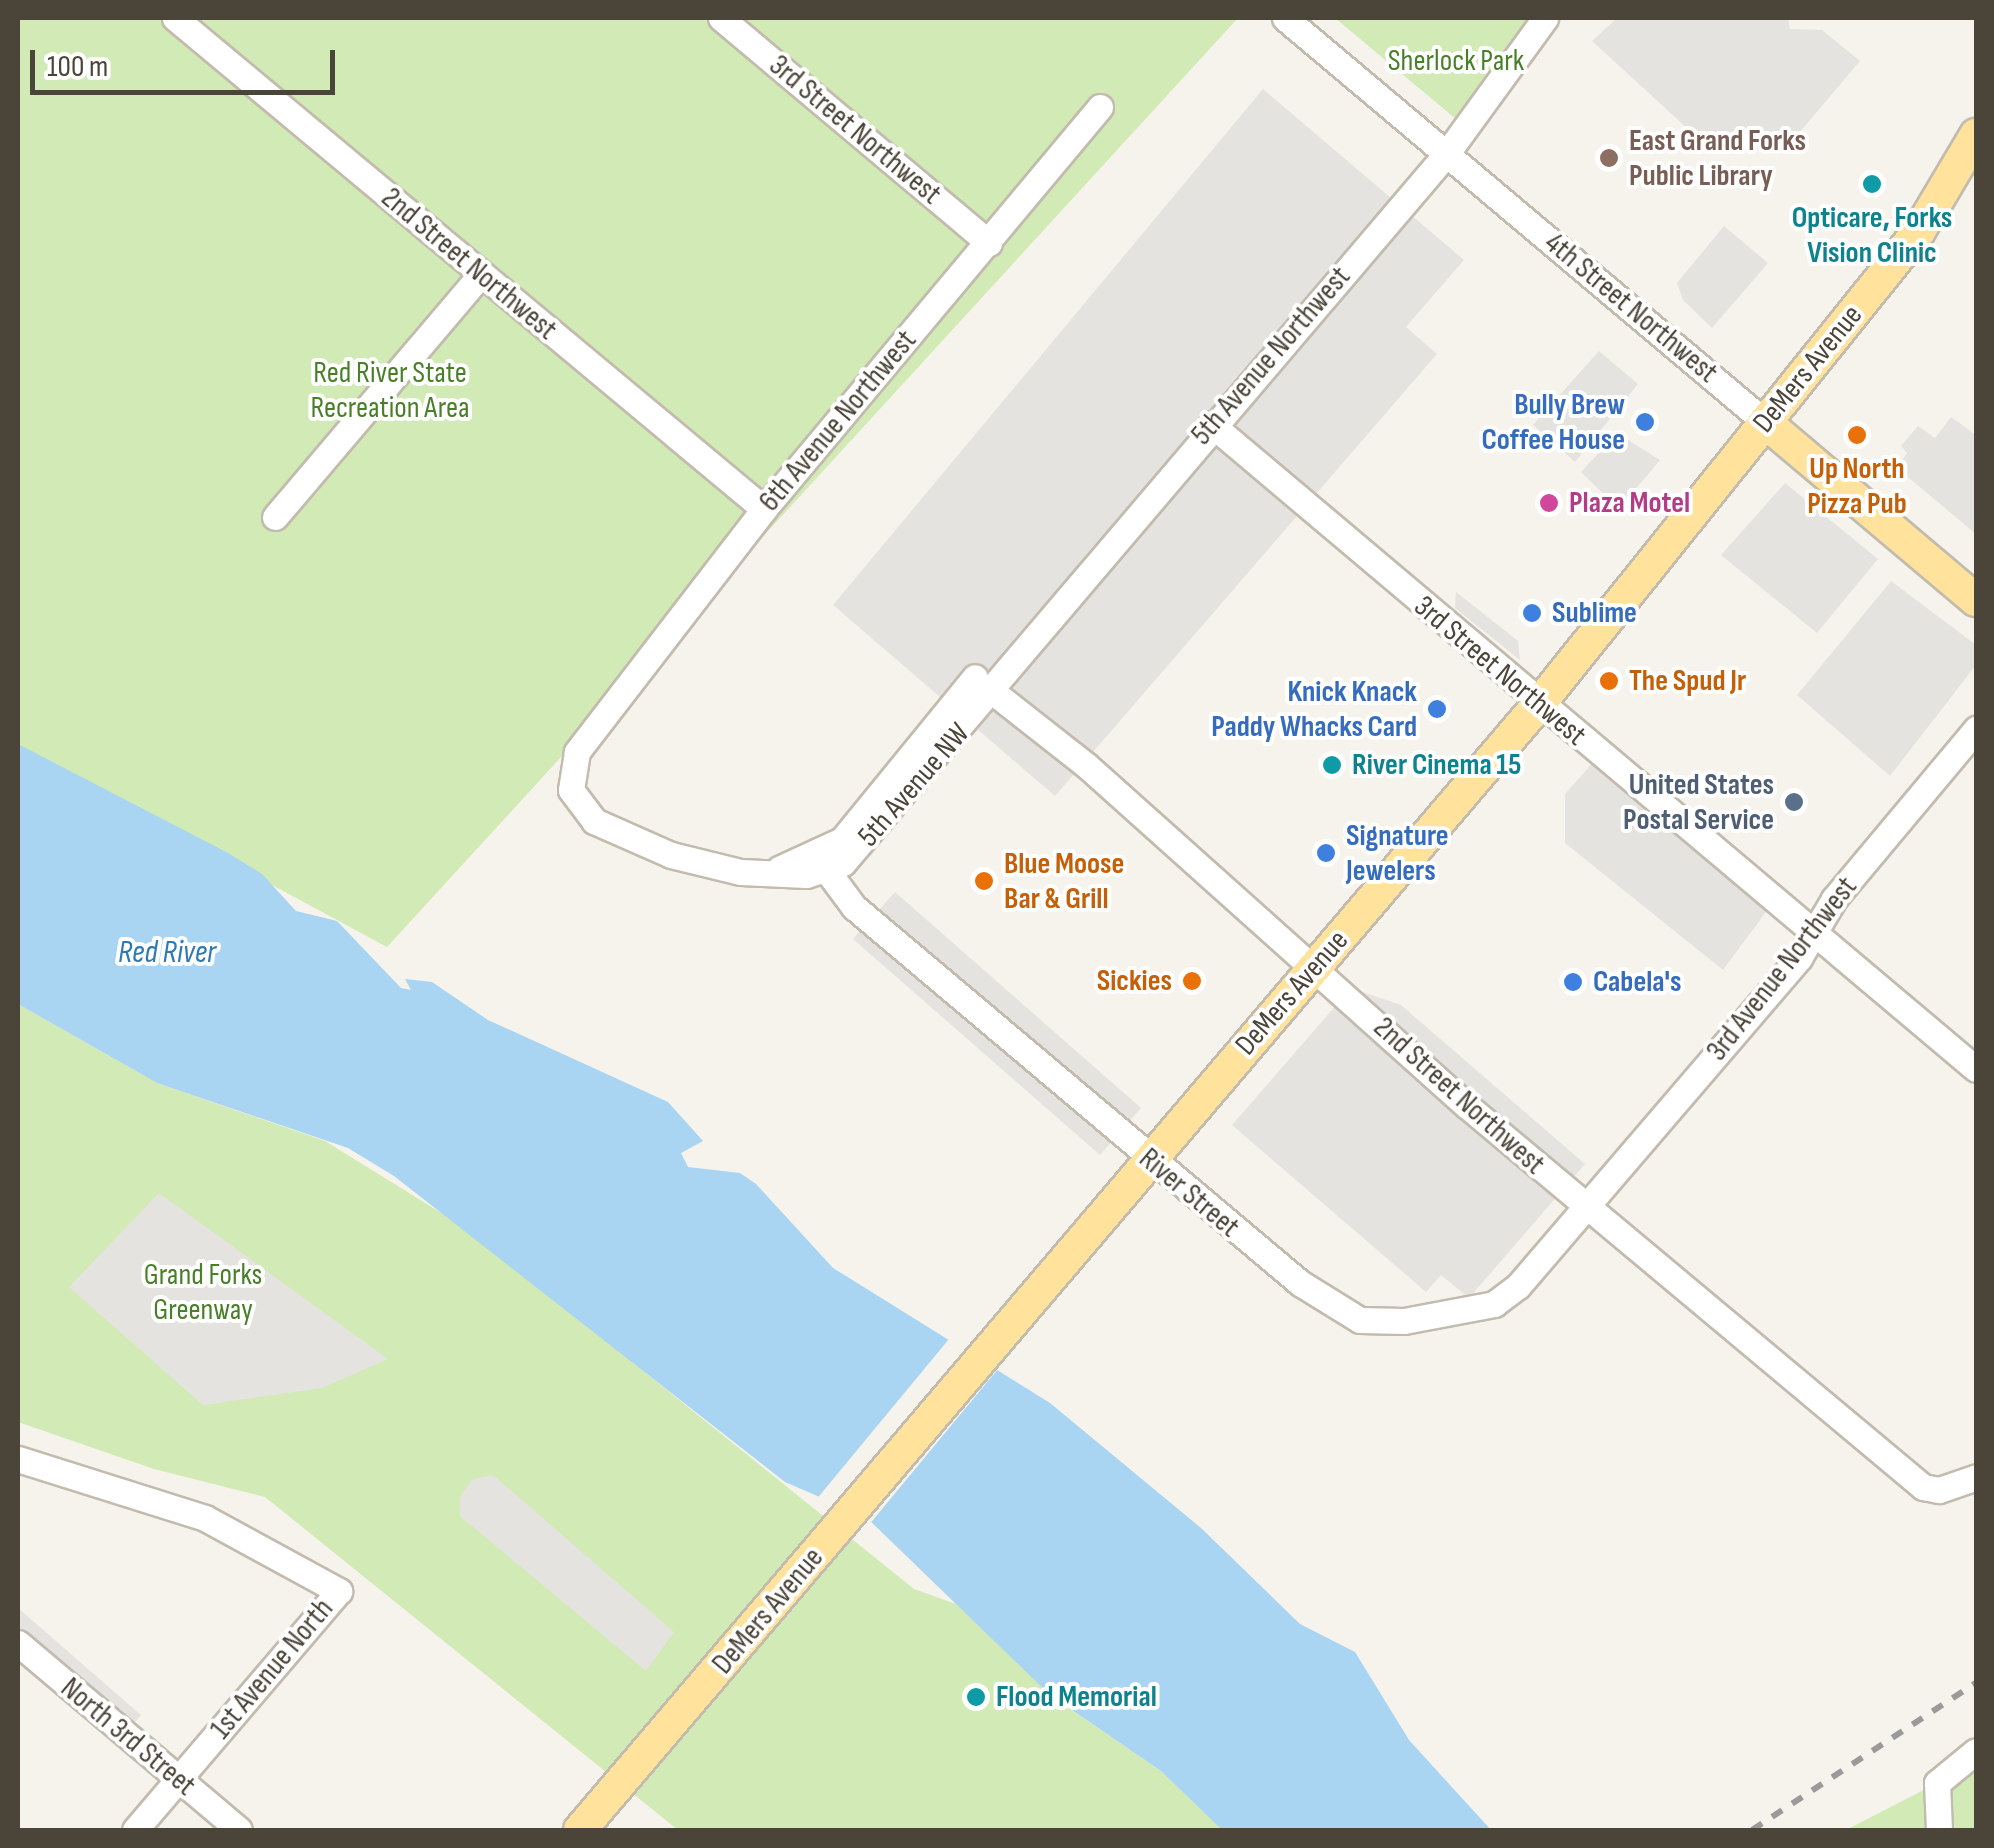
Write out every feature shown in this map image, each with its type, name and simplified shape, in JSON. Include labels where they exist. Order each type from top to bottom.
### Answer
[{"type":"main road","name":"DeMers Avenue","points":[[580,1830],[738,1649],[1094,1219],[1540,704],[1919,232],[1975,148]]},
{"type":"main road","name":"4th Street Northwest","points":[[1765,422],[1976,600]]},
{"type":"street","name":"2nd Street Northwest","points":[[175,18],[764,509]]},
{"type":"street","name":"3rd Street Northwest","points":[[721,18],[989,243]]},
{"type":"street","name":"4th Street Northwest","points":[[1285,18],[1765,422]]},
{"type":"street","name":"5th Avenue Northwest","points":[[981,682],[1447,153],[1545,18]]},
{"type":"street","name":"6th Avenue Northwest","points":[[765,874],[671,855],[594,821],[571,790],[572,763],[584,742],[764,509],[1100,108]]},
{"type":"street","points":[[275,518],[480,275]]},
{"type":"street","name":"3rd Street Northwest","points":[[1210,424],[1976,1069]]},
{"type":"street","name":"2nd Street Northwest","points":[[981,682],[1086,765],[1588,1209],[1922,1487],[1939,1490],[1976,1477]]},
{"type":"street","points":[[765,874],[842,840],[981,682]]},
{"type":"street","name":"5th Avenue NW","points":[[828,872],[861,846],[972,720],[981,682]]},
{"type":"street","name":"3rd Avenue Northwest","points":[[1588,1209],[1816,931],[1834,899],[1976,729]]},
{"type":"street","points":[[765,874],[828,872]]},
{"type":"street","name":"River Street","points":[[828,872],[854,907],[1148,1159],[1323,1301],[1378,1323],[1494,1304],[1588,1209]]},
{"type":"street","name":"1st Avenue North","points":[[18,1460],[205,1518],[339,1591],[135,1830]]},
{"type":"street","name":"North 3rd Street","points":[[18,1643],[240,1830]]},
{"type":"street","points":[[1939,1830],[1935,1793],[1943,1775],[1976,1751]]},
{"type":"green space","name":"Red River State Recreation Area","points":[[18,18],[1238,18],[387,947],[18,748]]},
{"type":"green space","name":"Sherlock Park","points":[[1335,18],[1545,18],[1462,124]]},
{"type":"green space","name":"Grand Forks Greenway","points":[[18,1004],[157,1083],[325,1141],[464,1227],[914,1589],[956,1604],[1073,1711],[1161,1771],[1222,1830],[678,1830],[265,1497],[154,1469],[18,1422]]},
{"type":"green space","points":[[1976,1757],[1976,1830],[1846,1830],[1937,1783]]},
{"type":"shaded area","points":[[1617,18],[1788,18],[1790,29],[1822,30],[1860,61],[1782,153],[1767,141],[1761,149],[1712,151],[1592,41]]},
{"type":"shaded area","points":[[1263,89],[1464,260],[1406,327],[1437,354],[1055,796],[833,605]]},
{"type":"shaded area","points":[[1724,226],[1768,263],[1712,328],[1683,300],[1677,283]]},
{"type":"shaded area","points":[[1599,351],[1638,384],[1575,462],[1533,425]]},
{"type":"shaded area","points":[[1951,417],[1976,435],[1976,534],[1897,468],[1907,453],[1901,446],[1918,426],[1935,438]]},
{"type":"shaded area","points":[[1617,433],[1660,460],[1619,509],[1581,472]]},
{"type":"shaded area","points":[[1785,483],[1878,559],[1817,633],[1721,555]]},
{"type":"shaded area","points":[[1891,581],[1976,645],[1976,665],[1890,776],[1797,695]]},
{"type":"shaded area","points":[[1456,592],[1518,641],[1520,660],[1455,608]]},
{"type":"shaded area","points":[[1596,759],[1772,904],[1723,970],[1565,843],[1565,794]]},
{"type":"shaded area","points":[[895,892],[1141,1108],[1100,1155],[853,939]]},
{"type":"shaded area","points":[[1351,988],[1401,1005],[1585,1164],[1469,1298],[1441,1275],[1426,1292],[1232,1125]]},
{"type":"shaded area","points":[[159,1193],[388,1359],[322,1388],[203,1405],[69,1287]]},
{"type":"shaded area","points":[[493,1475],[674,1632],[646,1671],[460,1516],[460,1496],[473,1479]]},
{"type":"shaded area","points":[[18,1608],[141,1715],[131,1727],[18,1628]]},
{"type":"water","name":"Red River","points":[[18,744],[228,853],[262,874],[296,911],[337,921],[401,988],[411,990],[405,979],[432,982],[488,1020],[668,1102],[703,1141],[681,1153],[688,1167],[740,1173],[756,1184],[833,1268],[1050,1403],[1201,1528],[1300,1624],[1355,1652],[1409,1740],[1491,1830],[1222,1830],[1161,1771],[1050,1695],[866,1517],[785,1482],[394,1176],[348,1148],[157,1083],[18,1004]]},
{"type":"pier","points":[[949,1339],[998,1369],[868,1526],[815,1501]]},
{"type":"railway","points":[[1752,1830],[1976,1683]]},
{"type":"place","name":"East Grand Forks Public Library","points":[[1609,158]]},
{"type":"place","name":"Opticare, Forks Vision Clinic","points":[[1872,184]]},
{"type":"place","name":"Bully Brew Coffee House","points":[[1645,422]]},
{"type":"place","name":"Up North Pizza Pub","points":[[1857,435]]},
{"type":"place","name":"Plaza Motel","points":[[1549,503]]},
{"type":"place","name":"Sublime","points":[[1532,613]]},
{"type":"place","name":"The Spud Jr","points":[[1609,681]]},
{"type":"place","name":"Knick Knack Paddy Whacks Card","points":[[1437,709]]},
{"type":"place","name":"River Cinema 15","points":[[1332,765]]},
{"type":"place","name":"United States Postal Service","points":[[1794,802]]},
{"type":"place","name":"Signature Jewelers","points":[[1326,853]]},
{"type":"place","name":"Blue Moose Bar & Grill","points":[[984,881]]},
{"type":"place","name":"Sickies","points":[[1192,981]]},
{"type":"place","name":"Cabela's","points":[[1573,982]]},
{"type":"place","name":"Flood Memorial","points":[[976,1697]]}]
